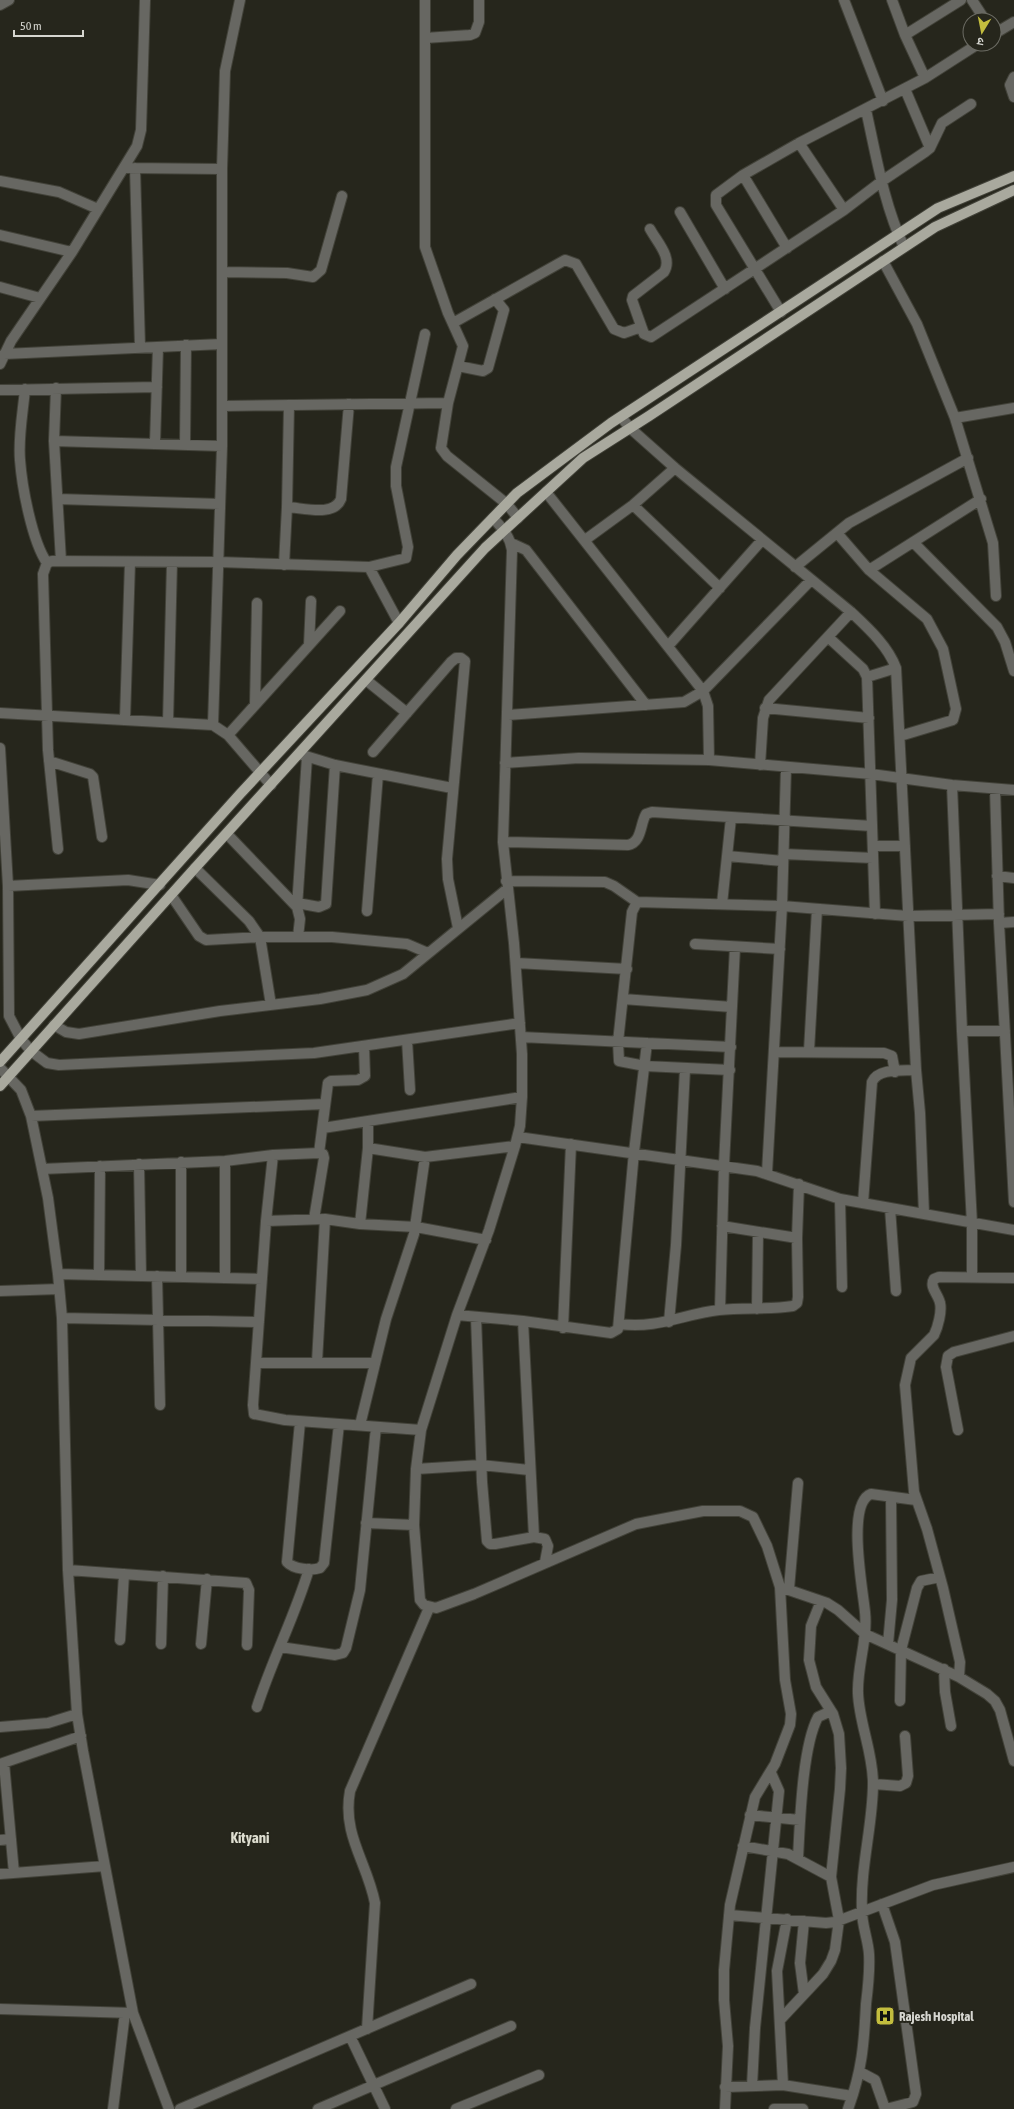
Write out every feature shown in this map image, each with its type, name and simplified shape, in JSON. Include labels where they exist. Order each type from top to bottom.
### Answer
[{"type":"main road","points":[[1,1058],[21,1039],[261,772],[399,623],[457,555],[517,493],[621,417],[938,208],[1014,176]]},
{"type":"main road","points":[[0,1086],[226,834],[271,785],[303,756],[366,680],[485,548],[583,458],[936,227],[1014,190]]},
{"type":"street","points":[[0,5],[9,0]]},
{"type":"street","points":[[0,364],[4,354],[72,252],[98,209],[130,168],[141,130],[146,0]]},
{"type":"street","points":[[213,725],[223,406],[222,169],[226,62],[239,13],[240,0]]},
{"type":"street","points":[[425,0],[425,247],[463,346],[448,403],[441,448],[447,456],[507,504],[518,518]]},
{"type":"street","points":[[425,38],[470,35],[475,32],[479,22],[479,0]]},
{"type":"street","points":[[844,0],[883,101]]},
{"type":"street","points":[[905,35],[960,0]]},
{"type":"street","points":[[972,0],[979,12]]},
{"type":"street","points":[[896,1],[905,35],[925,78]]},
{"type":"street","points":[[1002,29],[1014,22]]},
{"type":"street","points":[[781,312],[715,200],[716,195],[720,190],[743,175],[799,143],[866,110],[925,78],[966,52]]},
{"type":"street","points":[[1014,77],[1010,85],[1014,97]]},
{"type":"street","points":[[905,89],[930,148]]},
{"type":"street","points":[[650,229],[668,262],[664,272],[633,296],[632,304],[644,334],[647,337],[656,336],[844,210],[882,181],[930,148],[942,123],[971,104]]},
{"type":"street","points":[[866,110],[882,181],[898,234],[904,248]]},
{"type":"street","points":[[799,143],[844,210]]},
{"type":"street","points":[[130,168],[222,169]]},
{"type":"street","points":[[130,168],[140,348]]},
{"type":"street","points":[[743,175],[787,248]]},
{"type":"street","points":[[0,181],[59,192],[98,209]]},
{"type":"street","points":[[222,272],[287,273],[307,277],[317,274],[321,270],[342,196]]},
{"type":"street","points":[[680,212],[725,289]]},
{"type":"street","points":[[0,235],[72,252]]},
{"type":"street","points":[[453,323],[558,262],[565,260],[576,264],[614,329],[624,333],[641,327]]},
{"type":"street","points":[[883,261],[917,324],[955,418],[993,542],[996,596]]},
{"type":"street","points":[[0,287],[40,298]]},
{"type":"street","points":[[458,366],[483,371],[488,368],[504,310],[495,299]]},
{"type":"street","points":[[47,563],[61,561],[219,562],[370,567],[406,558],[408,553],[396,486],[396,468],[425,334]]},
{"type":"street","points":[[4,354],[222,344]]},
{"type":"street","points":[[185,444],[186,345]]},
{"type":"street","points":[[155,443],[158,347]]},
{"type":"street","points":[[0,390],[157,387]]},
{"type":"street","points":[[56,388],[54,440],[61,561]]},
{"type":"street","points":[[25,389],[20,460],[26,500],[39,550],[47,563]]},
{"type":"street","points":[[223,406],[448,403]]},
{"type":"street","points":[[287,507],[325,510],[333,509],[338,506],[342,498],[349,404]]},
{"type":"street","points":[[284,565],[289,405]]},
{"type":"street","points":[[955,418],[1014,408]]},
{"type":"street","points":[[621,417],[630,428],[675,468],[852,612],[893,659],[896,668],[900,736],[924,1214]]},
{"type":"street","points":[[54,440],[222,446]]},
{"type":"street","points":[[796,567],[837,533],[857,519],[968,458]]},
{"type":"street","points":[[585,540],[633,505],[675,468]]},
{"type":"street","points":[[546,492],[669,645],[703,691],[708,706],[709,760]]},
{"type":"street","points":[[58,499],[220,504]]},
{"type":"street","points":[[869,570],[981,499]]},
{"type":"street","points":[[633,505],[720,588]]},
{"type":"street","points":[[493,518],[504,531],[511,543],[503,842],[506,885],[516,963],[521,1036],[522,1097],[517,1142],[486,1240],[457,1315],[421,1430],[416,1469],[414,1525],[420,1600],[429,1608],[436,1608],[474,1594],[545,1562],[646,1521],[703,1511],[740,1511],[753,1517],[785,1588],[821,1600],[838,1610],[865,1634],[944,1669],[995,1700],[1000,1710],[1014,1761]]},
{"type":"street","points":[[837,533],[869,570],[926,619],[943,649],[956,709],[953,720],[900,736]]},
{"type":"street","points":[[669,645],[762,540]]},
{"type":"street","points":[[913,542],[997,628],[1005,642],[1014,671]]},
{"type":"street","points":[[511,543],[526,550],[646,705]]},
{"type":"street","points":[[125,719],[130,562]]},
{"type":"street","points":[[168,722],[172,562]]},
{"type":"street","points":[[47,563],[42,574],[46,715],[58,849]]},
{"type":"street","points":[[370,567],[399,623]]},
{"type":"street","points":[[507,715],[684,702],[703,691],[811,580]]},
{"type":"street","points":[[309,645],[311,601]]},
{"type":"street","points":[[255,705],[257,603]]},
{"type":"street","points":[[228,735],[340,611]]},
{"type":"street","points":[[760,765],[765,708],[769,700],[852,612]]},
{"type":"street","points":[[828,637],[863,669],[867,677],[875,914]]},
{"type":"street","points":[[373,752],[451,662],[461,658],[465,661],[452,788],[447,870],[458,928]]},
{"type":"street","points":[[867,677],[896,668]]},
{"type":"street","points":[[366,680],[407,713]]},
{"type":"street","points":[[765,708],[869,718]]},
{"type":"street","points":[[0,713],[213,725],[228,735],[271,785]]},
{"type":"street","points":[[0,748],[8,886],[5,915],[8,1009],[12,1024],[21,1039],[31,1051],[47,1063],[59,1065],[314,1053],[520,1023]]},
{"type":"street","points":[[298,937],[300,919],[297,905],[303,756],[335,765],[452,788]]},
{"type":"street","points":[[505,763],[579,758],[709,760],[786,768],[871,774],[952,785],[1014,790]]},
{"type":"street","points":[[49,761],[90,774],[93,777],[102,837]]},
{"type":"street","points":[[226,834],[297,905],[323,906],[327,899],[335,765]]},
{"type":"street","points":[[766,1173],[780,948],[786,768]]},
{"type":"street","points":[[367,911],[378,774]]},
{"type":"street","points":[[952,785],[962,1031],[972,1224],[972,1277]]},
{"type":"street","points":[[995,789],[997,876],[1014,1202]]},
{"type":"street","points":[[503,842],[628,846],[634,844],[637,840],[646,814],[652,812],[872,826]]},
{"type":"street","points":[[722,904],[731,818]]},
{"type":"street","points":[[873,846],[905,846]]},
{"type":"street","points":[[727,856],[874,858]]},
{"type":"street","points":[[195,868],[249,921],[260,937],[271,1005]]},
{"type":"street","points":[[997,876],[1014,878]]},
{"type":"street","points":[[8,886],[128,880],[160,885]]},
{"type":"street","points":[[54,1026],[66,1032],[79,1034],[367,990],[403,974],[506,885],[605,882],[614,886],[637,902],[782,906],[908,916],[957,914],[999,918],[1014,922]]},
{"type":"street","points":[[171,895],[199,936],[206,940],[260,937],[332,937],[407,944],[428,953]]},
{"type":"street","points":[[637,902],[632,912],[618,1042],[619,1061],[645,1066],[730,1070]]},
{"type":"street","points":[[809,1051],[817,909]]},
{"type":"street","points":[[695,944],[780,948]]},
{"type":"street","points":[[720,1310],[724,1165],[736,947]]},
{"type":"street","points":[[516,963],[627,969]]},
{"type":"street","points":[[623,999],[732,1007]]},
{"type":"street","points":[[962,1031],[1005,1031]]},
{"type":"street","points":[[521,1036],[731,1048]]},
{"type":"street","points":[[407,1040],[410,1090]]},
{"type":"street","points":[[457,1315],[523,1321],[611,1334],[615,1332],[620,1324],[634,1152],[647,1043]]},
{"type":"street","points":[[319,1153],[327,1088],[331,1081],[358,1080],[365,1076],[364,1046]]},
{"type":"street","points":[[774,1052],[809,1051],[890,1054],[894,1061],[895,1072]]},
{"type":"street","points":[[0,1068],[25,1096],[31,1116],[48,1198],[58,1274],[62,1318],[68,1570],[77,1714],[105,1866],[129,2013],[169,2109]]},
{"type":"street","points":[[669,1322],[681,1159],[685,1068]]},
{"type":"street","points":[[863,1203],[872,1082],[877,1075],[916,1070]]},
{"type":"street","points":[[323,1128],[522,1097]]},
{"type":"street","points":[[31,1116],[325,1104]]},
{"type":"street","points":[[360,1224],[368,1148],[368,1121]]},
{"type":"street","points":[[368,1148],[425,1157],[517,1142],[571,1144],[724,1165],[766,1173],[840,1199],[972,1224],[1014,1230]]},
{"type":"street","points":[[563,1328],[571,1144]]},
{"type":"street","points":[[42,1169],[225,1161],[273,1155],[319,1153],[323,1154],[324,1158],[314,1219]]},
{"type":"street","points":[[273,1155],[266,1221],[253,1405],[254,1414],[300,1422],[421,1430]]},
{"type":"street","points":[[360,1425],[386,1319],[416,1227],[425,1157]]},
{"type":"street","points":[[225,1161],[225,1278]]},
{"type":"street","points":[[181,1162],[181,1277]]},
{"type":"street","points":[[139,1164],[141,1276]]},
{"type":"street","points":[[99,1275],[100,1166]]},
{"type":"street","points":[[620,1324],[638,1326],[669,1322],[720,1310],[793,1306],[797,1303],[798,1184]]},
{"type":"street","points":[[840,1199],[842,1287]]},
{"type":"street","points":[[890,1208],[896,1291]]},
{"type":"street","points":[[266,1221],[326,1219],[360,1224],[416,1227],[486,1240]]},
{"type":"street","points":[[317,1362],[326,1219]]},
{"type":"street","points":[[722,1226],[797,1238]]},
{"type":"street","points":[[757,1308],[758,1232]]},
{"type":"street","points":[[58,1274],[262,1279]]},
{"type":"street","points":[[157,1276],[160,1405]]},
{"type":"street","points":[[959,1677],[960,1662],[940,1577],[927,1529],[916,1500],[905,1385],[911,1358],[934,1335],[936,1330],[940,1306],[933,1286],[934,1278],[1014,1278]]},
{"type":"street","points":[[0,1291],[59,1289]]},
{"type":"street","points":[[476,1317],[481,1465],[487,1541],[490,1544],[495,1544],[534,1537],[545,1539],[547,1542],[545,1562]]},
{"type":"street","points":[[62,1318],[259,1322]]},
{"type":"street","points":[[523,1321],[529,1470],[534,1537]]},
{"type":"street","points":[[958,1430],[946,1368],[948,1356],[954,1352],[1014,1336]]},
{"type":"street","points":[[257,1364],[317,1362],[375,1363]]},
{"type":"street","points":[[300,1422],[288,1562],[292,1566],[309,1569],[320,1568],[324,1563],[339,1424]]},
{"type":"street","points":[[280,1647],[335,1655],[343,1653],[346,1648],[360,1590],[376,1427]]},
{"type":"street","points":[[416,1469],[481,1465],[529,1470]]},
{"type":"street","points":[[725,2109],[728,2046],[724,2000],[724,1970],[729,1914],[755,1797],[771,1773],[790,1725],[792,1714],[785,1680],[785,1588],[798,1484]]},
{"type":"street","points":[[848,2109],[860,2072],[869,1954],[862,1911],[862,1879],[874,1784],[873,1766],[858,1692],[865,1634],[865,1611],[858,1548],[858,1524],[862,1503],[866,1496],[871,1494],[916,1500]]},
{"type":"street","points":[[888,1644],[892,1600],[891,1497]]},
{"type":"street","points":[[366,1523],[414,1525]]},
{"type":"street","points":[[257,1707],[266,1677],[302,1592],[309,1569]]},
{"type":"street","points":[[68,1570],[239,1581],[248,1586],[247,1645]]},
{"type":"street","points":[[120,1640],[124,1574]]},
{"type":"street","points":[[161,1644],[163,1576]]},
{"type":"street","points":[[900,1701],[901,1650],[918,1584],[925,1580],[940,1577]]},
{"type":"street","points":[[201,1644],[207,1579]]},
{"type":"street","points":[[780,2020],[823,1974],[831,1961],[835,1950],[839,1920],[831,1877],[841,1768],[837,1725],[831,1711],[816,1687],[810,1660],[810,1626],[821,1600]]},
{"type":"street","points":[[367,2029],[375,1903],[373,1892],[353,1840],[348,1816],[350,1791],[429,1608]]},
{"type":"street","points":[[944,1669],[945,1692],[951,1726]]},
{"type":"street","points":[[798,1858],[800,1820],[809,1748],[816,1722],[821,1715],[831,1711]]},
{"type":"street","points":[[0,1727],[48,1723],[77,1714]]},
{"type":"street","points":[[14,1873],[2,1763],[81,1736]]},
{"type":"street","points":[[874,1784],[900,1786],[906,1783],[908,1776],[905,1736]]},
{"type":"street","points":[[752,2086],[755,2028],[779,1791],[771,1773]]},
{"type":"street","points":[[750,1815],[800,1820]]},
{"type":"street","points":[[0,1840],[11,1839]]},
{"type":"street","points":[[743,1846],[773,1851],[798,1858],[831,1877]]},
{"type":"street","points":[[0,1874],[105,1866]]},
{"type":"street","points":[[729,1914],[826,1923],[839,1920],[933,1884],[1014,1867]]},
{"type":"street","points":[[860,2072],[875,2080],[885,2109],[913,2102],[916,2094],[895,1942],[882,1904]]},
{"type":"street","points":[[783,2085],[778,1966],[787,1920]]},
{"type":"street","points":[[804,1921],[800,1963],[804,1994]]},
{"type":"street","points":[[180,2109],[472,1984]]},
{"type":"street","points":[[0,2009],[129,2013]]},
{"type":"street","points":[[113,2109],[129,2013]]},
{"type":"street","points":[[318,2109],[511,2026]]},
{"type":"street","points":[[350,2036],[385,2109]]},
{"type":"street","points":[[456,2109],[539,2075]]},
{"type":"street","points":[[725,2087],[783,2085],[852,2096]]},
{"type":"street","points":[[774,2109],[803,2109]]},
{"type":"place","name":"Rajesh Hospital","points":[[885,2016]]},
{"type":"district","name":"Kityani","points":[[250,1838]]}]
